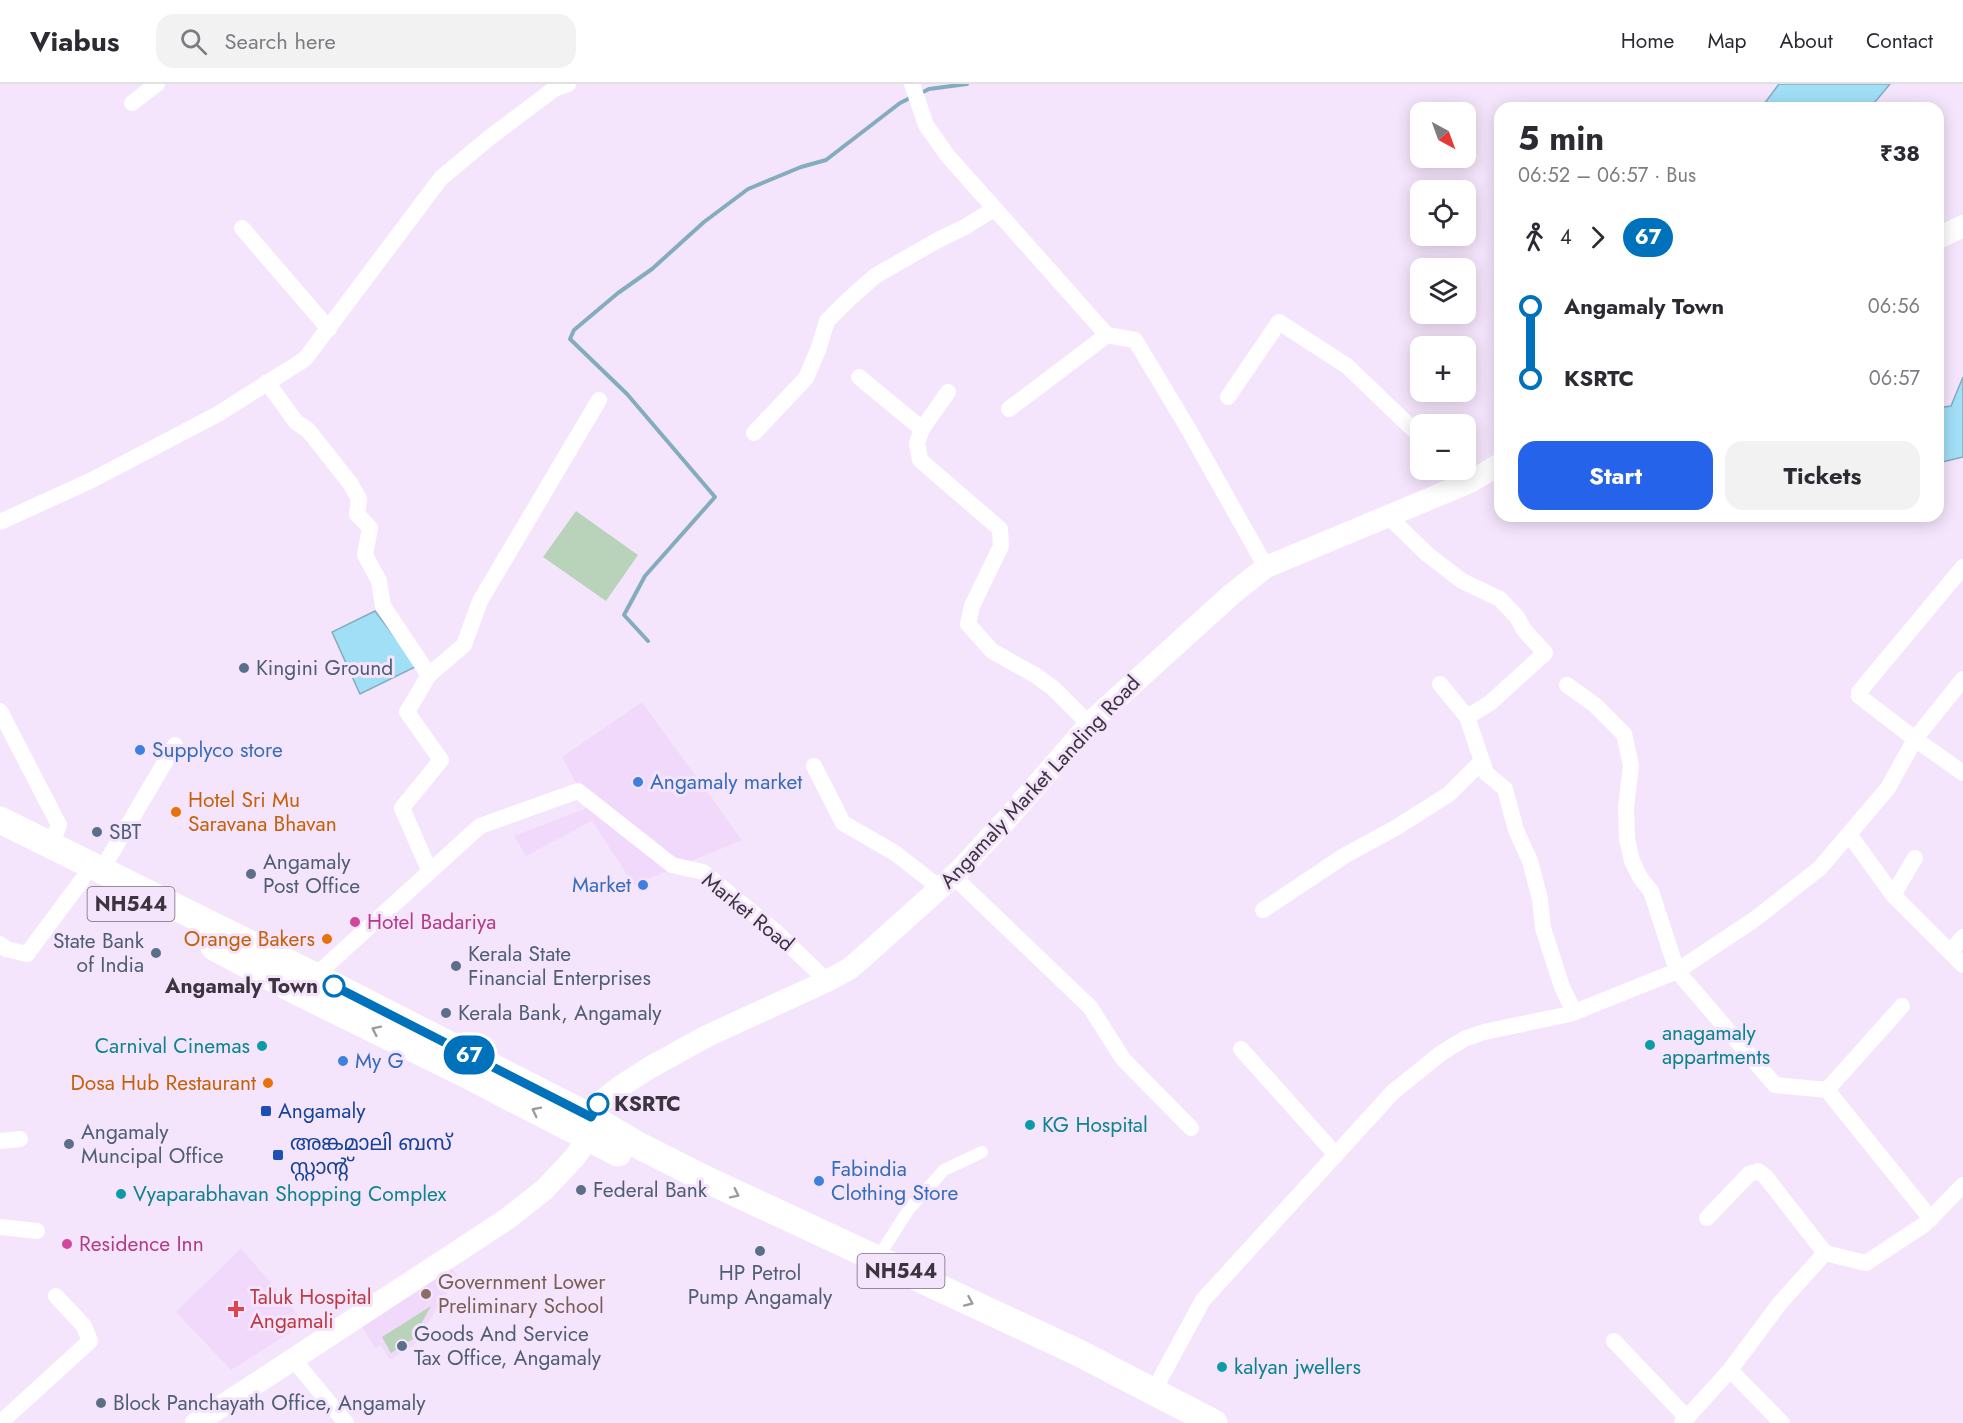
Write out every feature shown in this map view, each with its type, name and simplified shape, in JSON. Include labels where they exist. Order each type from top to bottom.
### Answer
[{"type":"highway","name":"NH544","points":[[0,820],[302,994],[466,1074],[589,1127],[636,1144],[768,1210],[1077,1352],[1214,1423]]},
{"type":"highway","name":"NH544","points":[[0,839],[92,875],[315,976],[589,1127],[743,1219],[1076,1371],[1175,1423]]},
{"type":"main road","points":[[1944,235],[1963,226]]},
{"type":"main road","name":"Angamaly Market Landing Road","points":[[1476,472],[1494,466]]},
{"type":"main road","name":"Angamaly Market Landing Road","points":[[196,1423],[507,1219],[545,1189],[575,1157],[598,1104],[649,1068],[707,1036],[849,969],[947,882],[1007,819],[1090,724],[1161,657],[1266,567],[1388,516],[1456,480]]},
{"type":"street","points":[[132,103],[157,84]]},
{"type":"street","points":[[0,522],[103,475],[218,414],[305,359],[330,329],[441,178],[554,89],[568,84]]},
{"type":"street","points":[[912,84],[926,125],[947,155],[994,209],[1107,335],[1136,340],[1266,567]]},
{"type":"street","points":[[754,433],[806,378],[819,350],[827,321],[847,301],[875,276],[994,209]]},
{"type":"street","points":[[242,228],[330,329]]},
{"type":"street","points":[[1228,397],[1279,322],[1347,366],[1410,426]]},
{"type":"street","points":[[1009,409],[1107,335]]},
{"type":"street","points":[[860,377],[922,429]]},
{"type":"street","points":[[267,382],[296,422],[308,430],[333,461],[359,499],[357,514],[370,528],[365,555],[379,581],[383,606],[429,675]]},
{"type":"street","points":[[948,392],[922,429],[917,443],[920,460],[1000,529],[1001,546],[972,606],[968,624],[992,651],[1053,688],[1090,724]]},
{"type":"street","points":[[429,870],[402,808],[441,760],[407,712],[429,675],[464,645],[480,601],[599,400]]},
{"type":"street","points":[[1388,516],[1427,554],[1462,581],[1500,599],[1545,653],[1490,704],[1467,717]]},
{"type":"street","points":[[1963,567],[1859,692],[1859,696],[1867,703],[1963,773]]},
{"type":"street","points":[[1153,1392],[1203,1300],[1393,1092],[1440,1054],[1464,1039],[1484,1032],[1574,1012],[1677,971],[1755,920],[1820,867],[1849,834],[1888,788],[1915,740],[1963,679]]},
{"type":"street","points":[[1440,684],[1467,717],[1486,773],[1505,789],[1516,831],[1530,861],[1540,900],[1543,928],[1574,1012]]},
{"type":"street","points":[[1567,685],[1595,705],[1624,734],[1631,765],[1626,807],[1627,839],[1632,861],[1641,879],[1651,891],[1677,971],[1775,1085],[1827,1090],[1931,1219]]},
{"type":"street","points":[[0,711],[58,825],[50,847]]},
{"type":"street","points":[[0,944],[6,949],[27,954],[92,875],[176,745]]},
{"type":"street","points":[[1263,910],[1344,856],[1397,827],[1449,794],[1482,761]]},
{"type":"street","points":[[814,766],[843,823],[947,882],[1090,1007],[1123,1059],[1191,1128]]},
{"type":"street","name":"Market Road","points":[[315,976],[480,826],[578,791],[672,865],[703,872],[776,932],[827,981]]},
{"type":"street","points":[[1849,834],[1893,895],[1963,965]]},
{"type":"street","points":[[1893,895],[1915,858]]},
{"type":"street","points":[[1950,952],[1963,937]]},
{"type":"street","points":[[1827,1090],[1902,1006]]},
{"type":"street","points":[[1241,1049],[1336,1155]]},
{"type":"street","points":[[0,1141],[20,1139]]},
{"type":"street","points":[[877,1259],[909,1209],[944,1170],[982,1152]]},
{"type":"street","points":[[1707,1218],[1749,1174],[1758,1171],[1765,1176],[1826,1253],[1866,1263],[1926,1224],[1963,1185]]},
{"type":"street","points":[[0,1227],[37,1232]]},
{"type":"street","points":[[1614,1341],[1685,1421],[1730,1370],[1780,1303],[1826,1253]]},
{"type":"street","points":[[0,1423],[90,1341],[84,1326],[56,1296]]},
{"type":"street","points":[[293,1359],[346,1423]]},
{"type":"street","points":[[1730,1370],[1782,1423]]},
{"type":"shaded area","name":"Angamaly market","points":[[642,702],[742,840],[634,885],[592,821],[526,856],[514,836],[589,807],[562,757]]},
{"type":"shaded area","name":"Taluk Hospital Angamali","points":[[241,1248],[305,1323],[231,1370],[176,1312]]},
{"type":"shaded area","points":[[451,1267],[457,1276],[415,1344],[390,1360],[381,1345],[375,1348],[360,1324]]},
{"type":"green space","points":[[576,511],[638,555],[606,601],[543,557]]},
{"type":"green space","points":[[431,1306],[413,1339],[391,1353],[382,1337]]},
{"type":"water","points":[[1779,84],[1890,84],[1875,102],[1766,102]]},
{"type":"water","points":[[1963,377],[1963,457],[1944,462],[1944,407],[1951,406]]},
{"type":"water","points":[[375,611],[417,666],[360,694],[332,632]]},
{"type":"waterway","points":[[921,93],[929,89],[967,84]]},
{"type":"waterway","points":[[648,641],[624,615],[645,576],[715,497],[627,394],[570,339],[574,330],[618,293],[652,269],[704,222],[748,189],[801,167],[826,160],[900,103],[912,97]]},
{"type":"bus line","name":"67","points":[[334,986],[591,1117],[598,1104]]},
{"type":"place","name":"Kingini Ground","points":[[244,668]]},
{"type":"place","name":"Supplyco store","points":[[140,750]]},
{"type":"place","name":"Angamaly market","points":[[638,782]]},
{"type":"place","name":"Hotel Sri Mu Saravana Bhavan","points":[[176,812]]},
{"type":"place","name":"SBT","points":[[97,832]]},
{"type":"place","name":"Angamaly Post Office","points":[[251,874]]},
{"type":"place","name":"Market","points":[[643,885]]},
{"type":"place","name":"Hotel Badariya","points":[[355,922]]},
{"type":"place","name":"Orange Bakers","points":[[327,939]]},
{"type":"place","name":"State Bank of India","points":[[156,953]]},
{"type":"place","name":"Kerala State Financial Enterprises","points":[[456,966]]},
{"type":"place","name":"Angamaly Town","points":[[334,986]]},
{"type":"place","name":"Kerala Bank, Angamaly","points":[[446,1013]]},
{"type":"place","name":"anagamaly appartments","points":[[1650,1045]]},
{"type":"place","name":"Carnival Cinemas","points":[[262,1046]]},
{"type":"place","name":"My G","points":[[343,1061]]},
{"type":"place","name":"Dosa Hub Restaurant","points":[[268,1083]]},
{"type":"place","name":"KSRTC","points":[[598,1104]]},
{"type":"place","name":"Angamaly","points":[[266,1111]]},
{"type":"place","name":"KG Hospital","points":[[1030,1125]]},
{"type":"place","name":"Angamaly Muncipal Office","points":[[69,1144]]},
{"type":"place","name":"അങ്കമാലി ബസ് സ്റ്റാന്റ്","points":[[278,1155]]},
{"type":"place","name":"Fabindia Clothing Store","points":[[819,1181]]},
{"type":"place","name":"Federal Bank","points":[[581,1190]]},
{"type":"place","name":"Vyaparabhavan Shopping Complex","points":[[121,1194]]},
{"type":"place","name":"Residence Inn","points":[[67,1244]]},
{"type":"place","name":"HP Petrol Pump Angamaly","points":[[760,1251]]},
{"type":"place","name":"Government Lower Preliminary School","points":[[426,1294]]},
{"type":"place","name":"Taluk Hospital Angamali","points":[[236,1309]]},
{"type":"place","name":"Goods And Service Tax Office, Angamaly","points":[[402,1346]]},
{"type":"place","name":"kalyan jwellers","points":[[1222,1367]]},
{"type":"place","name":"Block Panchayath Office, Angamaly","points":[[101,1403]]}]
